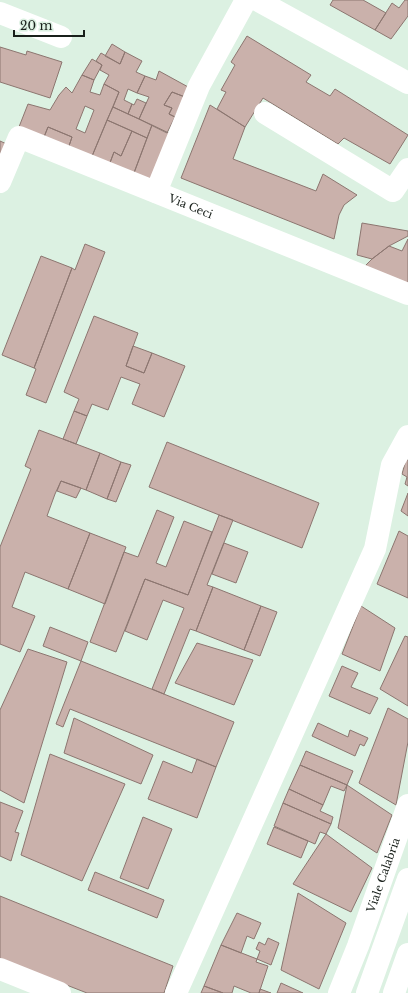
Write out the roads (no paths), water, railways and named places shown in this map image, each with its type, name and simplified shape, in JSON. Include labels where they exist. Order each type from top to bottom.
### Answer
[{"type":"street","points":[[156,192],[199,86],[246,0]]},
{"type":"street","points":[[257,0],[408,83]]},
{"type":"street","points":[[0,13],[62,37]]},
{"type":"street","points":[[265,113],[393,191],[408,169]]},
{"type":"street","name":"Via Ceci","points":[[0,182],[18,137],[408,294]]},
{"type":"street","points":[[176,993],[375,549],[392,465],[408,436]]},
{"type":"street","name":"Viale Calabria","points":[[339,993],[358,946],[408,805]]},
{"type":"street","points":[[367,993],[408,879]]},
{"type":"street","points":[[358,946],[381,954],[407,960],[394,993]]},
{"type":"street","points":[[0,969],[60,993]]}]
